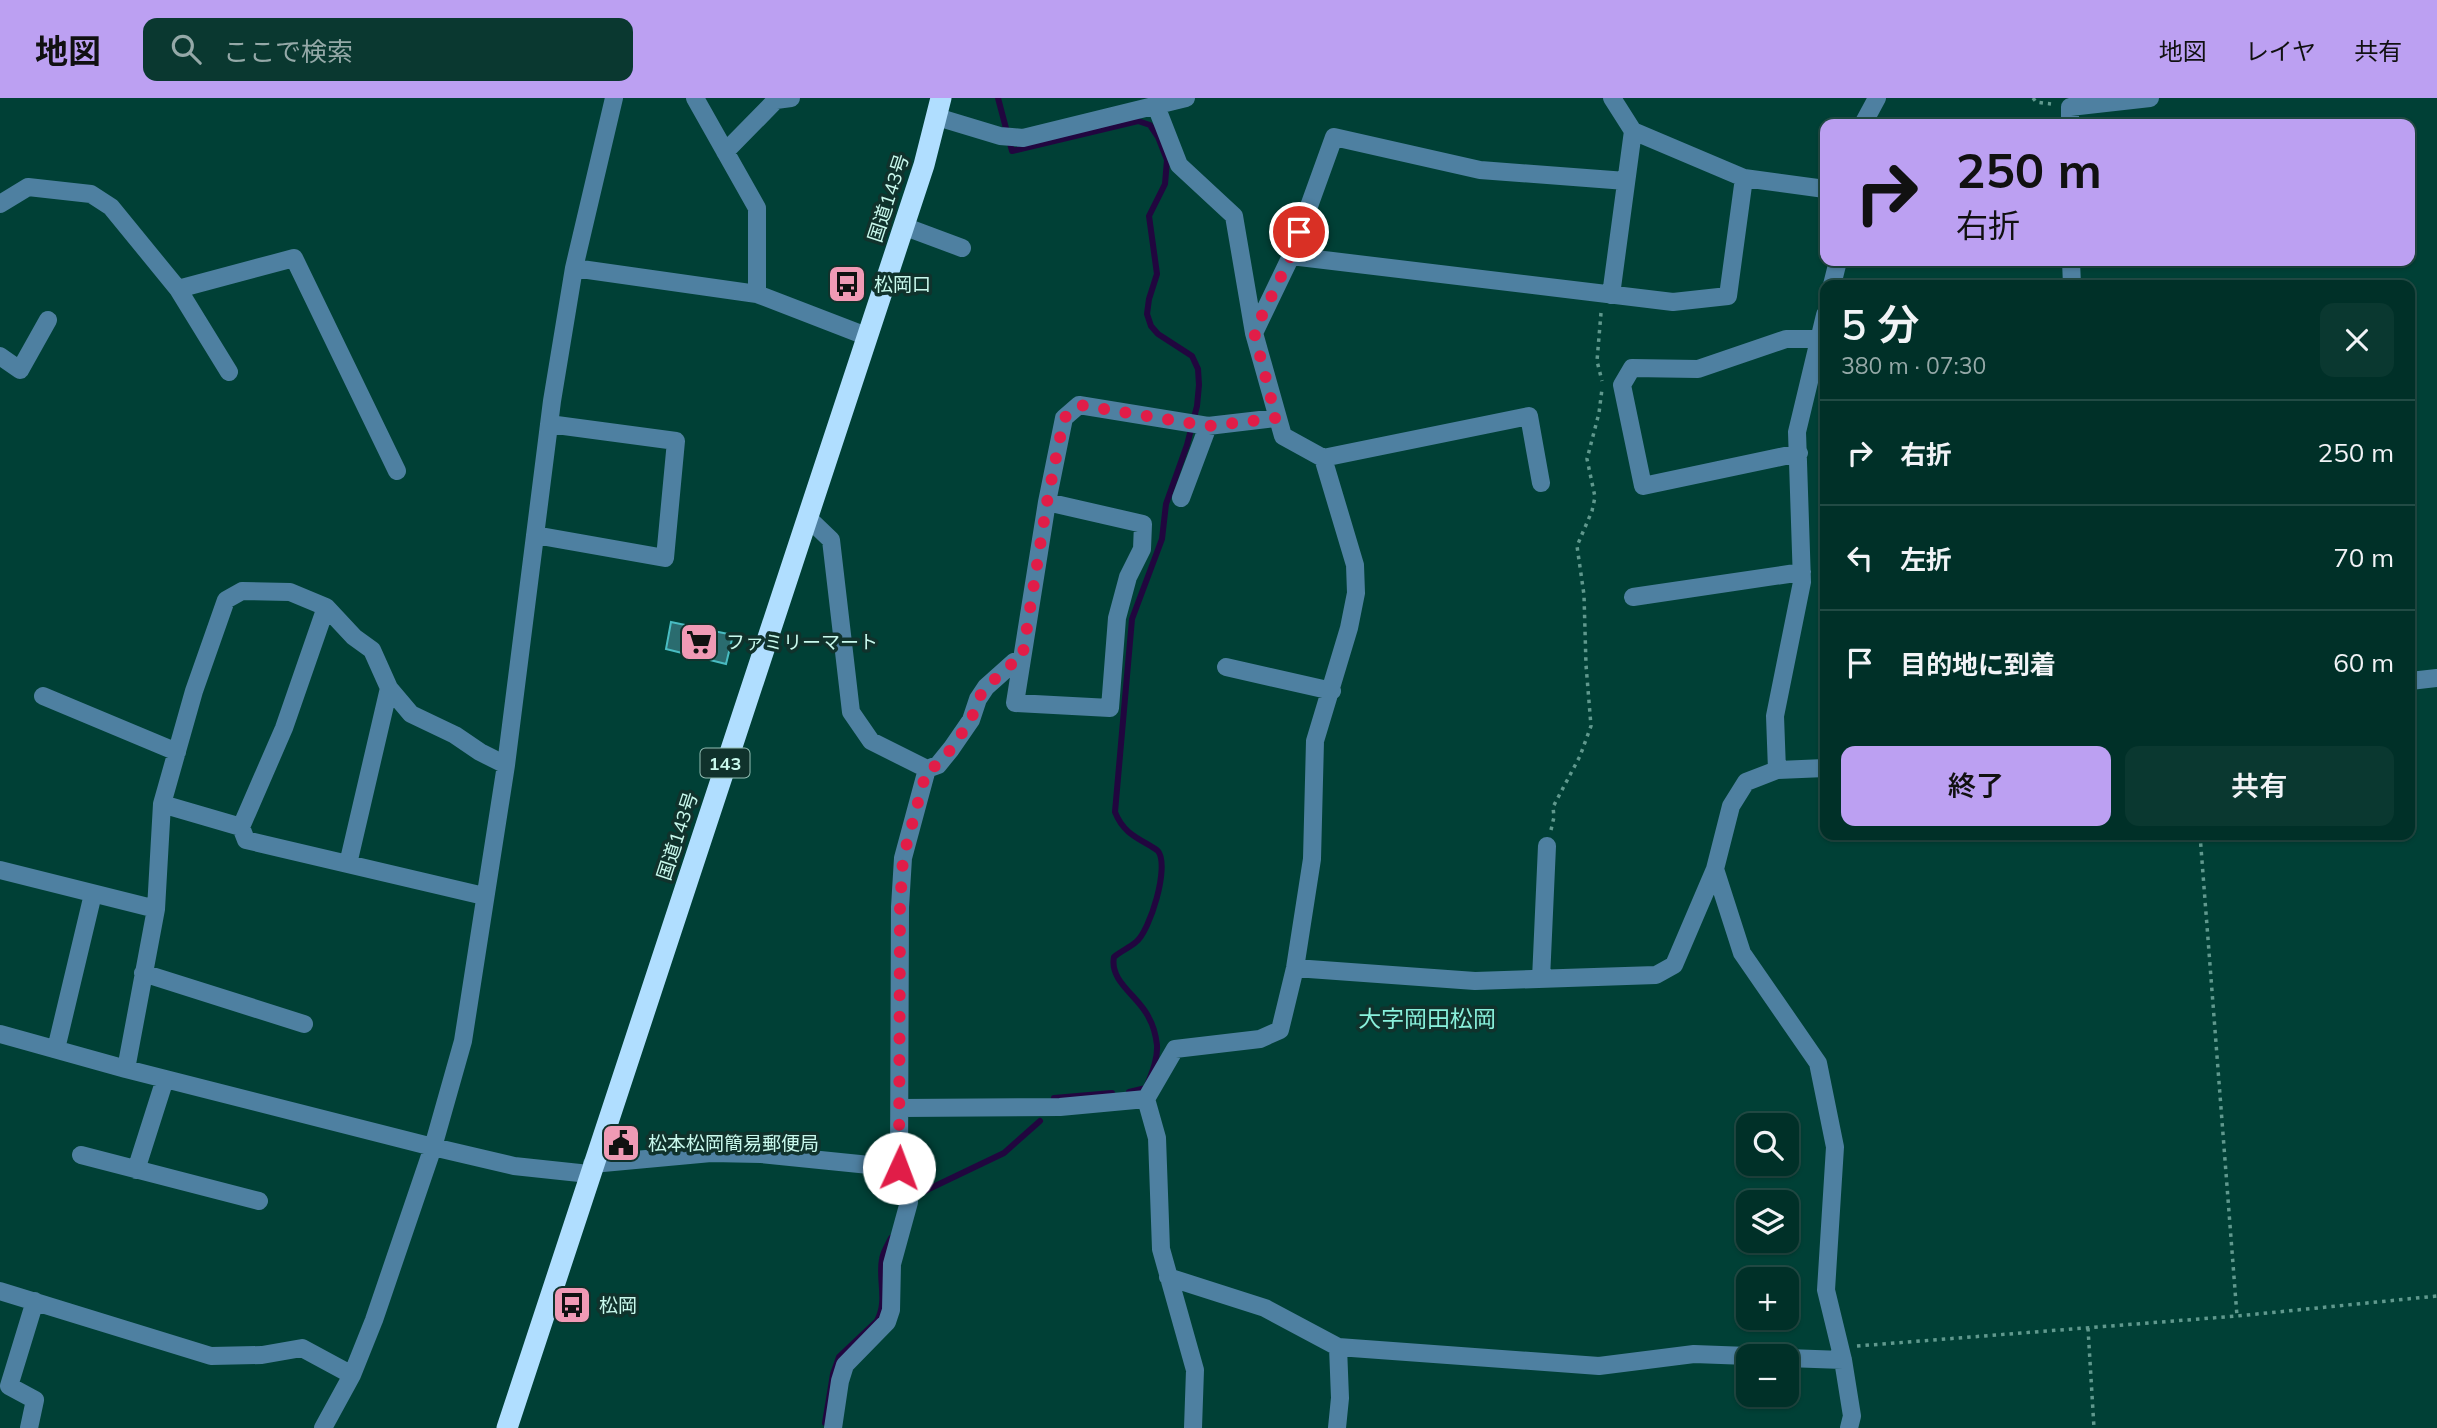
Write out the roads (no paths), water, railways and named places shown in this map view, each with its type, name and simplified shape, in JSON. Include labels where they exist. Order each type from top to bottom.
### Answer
[{"type":"highway","name":"国道143号","points":[[507,1428],[924,165],[939,108]]},
{"type":"street","points":[[323,1428],[352,1375],[374,1320],[433,1147],[463,1041],[506,765],[549,424],[574,268],[614,98]]},
{"type":"street","points":[[695,98],[757,208],[757,294]]},
{"type":"street","points":[[725,152],[776,100],[791,98]]},
{"type":"street","points":[[939,108],[1000,136],[1023,138],[1186,98]]},
{"type":"street","points":[[1612,98],[1633,131],[1744,178],[1820,188]]},
{"type":"street","points":[[1866,119],[1877,98]]},
{"type":"street","points":[[2070,119],[2070,107],[2150,98]]},
{"type":"street","points":[[1156,106],[1179,165],[1234,216],[1254,332],[1283,436],[1323,458],[1529,416],[1541,483]]},
{"type":"street","points":[[1607,294],[1633,131]]},
{"type":"street","points":[[1254,332],[1291,256],[1334,137],[1480,170],[1626,181]]},
{"type":"street","points":[[1291,256],[1673,302],[1728,296],[1744,178]]},
{"type":"street","points":[[0,204],[28,187],[91,194],[111,207],[178,289],[229,372]]},
{"type":"street","points":[[903,226],[962,248]]},
{"type":"street","points":[[178,289],[294,258],[397,471]]},
{"type":"street","points":[[574,268],[757,294],[866,336]]},
{"type":"street","points":[[0,356],[20,370],[48,320]]},
{"type":"street","points":[[1777,770],[1775,716],[1802,582],[1799,453],[1797,432],[1820,360],[1820,339],[1786,339],[1698,369],[1632,368],[1622,385],[1643,486],[1799,453]]},
{"type":"street","points":[[1047,502],[1143,524],[1142,549],[1128,578],[1117,618],[1110,708],[1015,703],[1047,502],[1064,418],[1079,405],[1199,424],[1276,418]]},
{"type":"street","points":[[535,535],[665,558],[676,441],[549,424]]},
{"type":"street","points":[[1181,498],[1199,424]]},
{"type":"street","points":[[1194,1428],[1195,1370],[1161,1249],[1157,1138],[1146,1099],[1175,1049],[1260,1039],[1280,1030],[1295,968],[1312,859],[1315,741],[1349,628],[1355,584],[1355,565],[1323,458]]},
{"type":"street","points":[[807,517],[831,540],[851,712],[871,741],[927,769],[938,765],[971,720],[978,699],[986,687],[1014,662],[1022,659]]},
{"type":"street","points":[[1633,597],[1802,572]]},
{"type":"street","points":[[126,1069],[156,909],[162,804],[194,691],[226,600],[242,591],[290,592],[326,607],[354,637],[372,650],[389,688],[411,715],[455,735],[506,765]]},
{"type":"street","points":[[326,607],[284,728],[242,827],[246,840],[484,896]]},
{"type":"street","points":[[1226,667],[1332,691]]},
{"type":"street","points":[[2415,680],[2437,678]]},
{"type":"street","points":[[348,863],[389,688]]},
{"type":"street","points":[[43,696],[177,752]]},
{"type":"street","points":[[1295,968],[1475,981],[1656,975],[1674,965],[1715,869],[1731,806],[1746,782],[1777,770],[1820,768]]},
{"type":"street","points":[[833,1428],[845,1365],[887,1322],[891,1310],[892,1264],[908,1198],[899,1168],[900,907],[903,858],[927,769]]},
{"type":"street","points":[[162,804],[242,827]]},
{"type":"street","points":[[1541,979],[1547,845]]},
{"type":"street","points":[[1715,869],[1742,953],[1818,1063],[1835,1147],[1826,1290],[1852,1416],[1849,1428]]},
{"type":"street","points":[[0,870],[156,909]]},
{"type":"street","points":[[56,1049],[93,894]]},
{"type":"street","points":[[143,972],[304,1024]]},
{"type":"street","points":[[0,1034],[126,1069],[514,1166],[591,1169],[711,1153],[761,1154],[899,1168]]},
{"type":"street","points":[[136,1170],[165,1079]]},
{"type":"street","points":[[901,1108],[1060,1107],[1146,1099]]},
{"type":"street","points":[[81,1155],[259,1201]]},
{"type":"street","points":[[1168,1277],[1265,1308],[1338,1347],[1599,1366],[1694,1354],[1736,1356]]},
{"type":"street","points":[[0,1291],[211,1356],[262,1355],[302,1348],[352,1375]]},
{"type":"street","points":[[29,1428],[35,1400],[9,1386],[35,1301]]},
{"type":"street","points":[[1337,1428],[1340,1398],[1338,1347]]},
{"type":"street","points":[[1799,1357],[1841,1354]]},
{"type":"waterway","points":[[998,98],[1012,151],[1138,121],[1150,125],[1167,160],[1165,184],[1149,216],[1157,274],[1147,314],[1151,326],[1158,334],[1192,356],[1198,369],[1197,406],[1187,445],[1166,504],[1162,539],[1132,619],[1115,812],[1129,832],[1158,851],[1162,870],[1157,898],[1141,936],[1114,957],[1116,974],[1145,1010],[1157,1045],[1155,1062],[1146,1088],[1129,1092]]},
{"type":"waterway","points":[[1054,1098],[1112,1093]]},
{"type":"waterway","points":[[910,1198],[1004,1153],[1040,1121]]},
{"type":"waterway","points":[[825,1423],[833,1374],[839,1357],[877,1321],[880,1313],[882,1259],[891,1238]]},
{"type":"place","name":"松岡口","points":[[847,284]]},
{"type":"place","name":"ファミリーマート","points":[[699,642]]},
{"type":"place","name":"松本松岡簡易郵便局","points":[[621,1143]]},
{"type":"place","name":"松岡","points":[[572,1305]]},
{"type":"district","name":"大字岡田松岡","points":[[1427,1018]]}]
